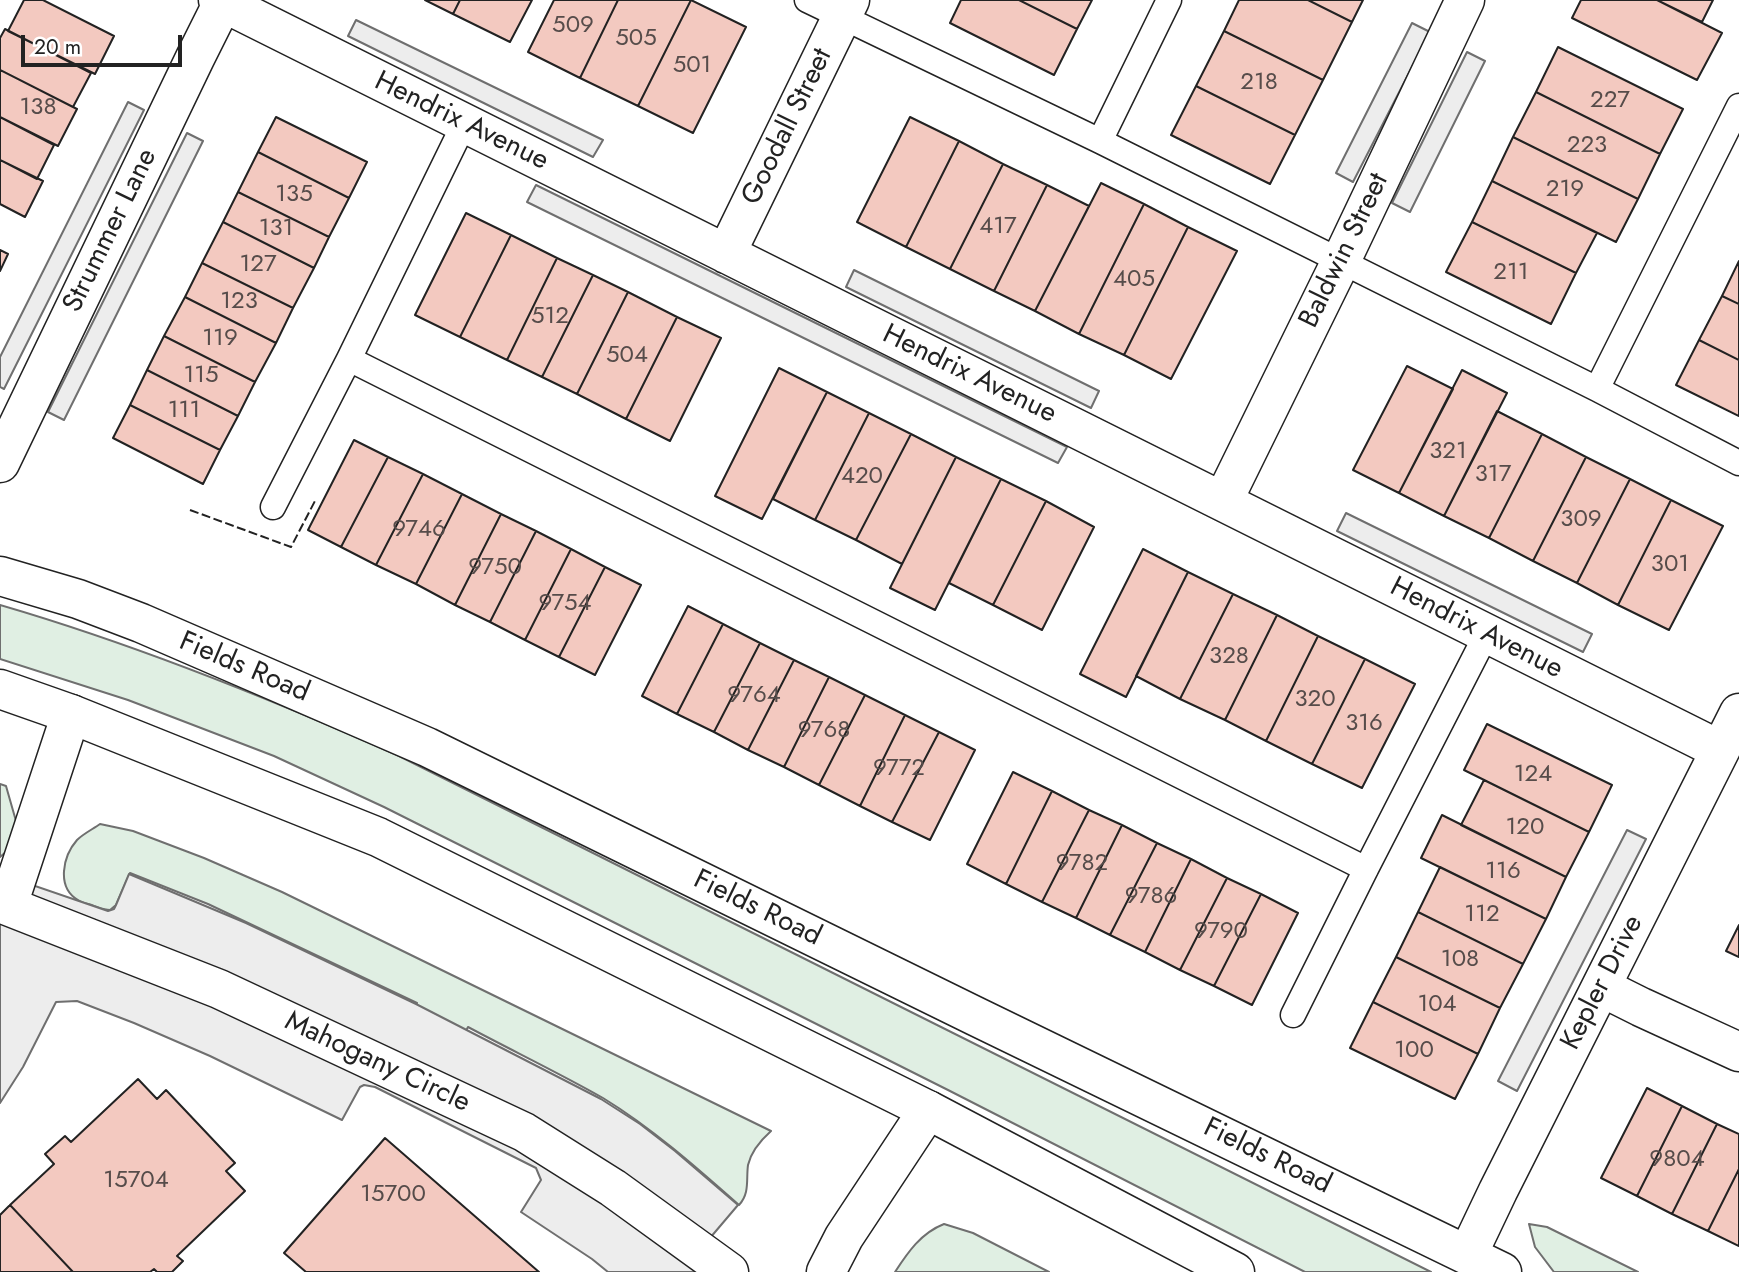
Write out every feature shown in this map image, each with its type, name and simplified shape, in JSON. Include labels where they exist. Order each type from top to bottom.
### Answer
[{"type":"street","name":"Baldwin Street","points":[[1223,501],[1465,0]]},
{"type":"street","name":"Hendrix Avenue","points":[[222,1],[1720,750]]},
{"type":"street","name":"Strummer Lane","points":[[0,463],[222,1]]},
{"type":"street","name":"Goodall Street","points":[[726,254],[846,9]]},
{"type":"street","name":"Fields Road","points":[[0,576],[78,599],[141,623],[427,747],[1502,1272]]},
{"type":"street","points":[[0,689],[71,714],[378,837],[928,1110],[1235,1272]]},
{"type":"street","name":"Kepler Drive","points":[[1468,1254],[1739,713]]},
{"type":"street","points":[[4,904],[71,714]]},
{"type":"street","name":"Mahogany Circle","points":[[4,904],[219,989],[524,1132],[613,1188],[729,1272]]},
{"type":"street","points":[[1601,987],[1739,1052]]},
{"type":"street","points":[[826,1272],[844,1237],[928,1110]]},
{"type":"lane","points":[[807,0],[846,9],[1100,141],[1597,389],[1739,463]]},
{"type":"lane","points":[[1100,141],[1169,0]]},
{"type":"lane","points":[[1597,389],[1739,106]]},
{"type":"lane","points":[[273,508],[464,124]]},
{"type":"lane","points":[[349,359],[1366,869]]},
{"type":"lane","points":[[1293,1015],[1486,635]]},
{"type":"green space","points":[[0,605],[102,637],[202,674],[399,756],[1431,1272],[1305,1272],[384,807],[274,756],[128,700],[0,659]]},
{"type":"green space","points":[[0,784],[6,786],[16,821],[7,851],[0,857]]},
{"type":"green space","points":[[100,824],[133,831],[282,892],[771,1131],[749,1160],[746,1191],[742,1200],[739,1205],[656,1135],[603,1098],[468,1027],[451,1060],[404,1033],[417,1003],[208,904],[130,873],[116,905],[110,910],[78,900],[71,894],[64,880],[65,863],[77,840]]},
{"type":"green space","points":[[944,1224],[973,1233],[1049,1272],[895,1272],[922,1238]]},
{"type":"green space","points":[[1529,1224],[1547,1227],[1638,1272],[1554,1272],[1535,1247]]},
{"type":"shaded area","points":[[356,20],[603,140],[593,157],[348,36]]},
{"type":"shaded area","points":[[1412,23],[1430,32],[1353,182],[1336,173]]},
{"type":"shaded area","points":[[1467,52],[1485,61],[1410,212],[1392,203]]},
{"type":"shaded area","points":[[128,102],[144,110],[4,389],[0,387],[0,357]]},
{"type":"shaded area","points":[[187,133],[203,141],[64,420],[48,412]]},
{"type":"shaded area","points":[[536,185],[1067,447],[1058,463],[527,202]]},
{"type":"shaded area","points":[[854,270],[1099,391],[1091,408],[846,287]]},
{"type":"shaded area","points":[[1346,513],[1592,634],[1583,652],[1337,531]]},
{"type":"shaded area","points":[[1627,830],[1646,839],[1517,1091],[1498,1081]]},
{"type":"shaded area","points":[[0,874],[108,911],[114,909],[129,874],[246,923],[416,1004],[601,1099],[675,1151],[738,1205],[710,1238],[705,1272],[608,1272],[521,1212],[541,1180],[536,1168],[375,1087],[360,1087],[342,1120],[210,1056],[77,1001],[56,1002],[23,1067],[0,1103]]},
{"type":"building","points":[[24,0],[43,0],[114,36],[95,74],[8,31]]},
{"type":"building","points":[[425,0],[460,0],[453,14]]},
{"type":"building","points":[[460,0],[532,0],[510,42],[453,14]]},
{"type":"building","points":[[554,0],[618,0],[580,78],[528,52]]},
{"type":"building","points":[[618,0],[691,0],[638,106],[580,78]]},
{"type":"building","points":[[691,0],[746,27],[693,133],[638,106]]},
{"type":"building","points":[[961,0],[1019,0],[1077,29],[1054,75],[950,23]]},
{"type":"building","points":[[1019,0],[1092,0],[1077,29]]},
{"type":"building","points":[[1239,0],[1308,0],[1352,22],[1323,80],[1224,31]]},
{"type":"building","points":[[1308,0],[1363,0],[1352,22]]},
{"type":"building","points":[[1581,0],[1657,0],[1722,33],[1697,80],[1572,18]]},
{"type":"building","points":[[1657,0],[1713,0],[1702,22]]},
{"type":"building","points":[[5,29],[91,73],[73,107],[0,70],[0,38]]},
{"type":"building","points":[[1224,31],[1323,80],[1295,135],[1196,86]]},
{"type":"building","points":[[1558,47],[1683,109],[1660,154],[1536,92]]},
{"type":"building","points":[[0,70],[77,109],[58,146],[0,117]]},
{"type":"building","points":[[1196,86],[1295,135],[1270,184],[1171,135]]},
{"type":"building","points":[[1536,92],[1660,154],[1638,199],[1513,137]]},
{"type":"building","points":[[0,117],[54,145],[37,179],[0,160]]},
{"type":"building","points":[[276,117],[367,162],[349,198],[258,152]]},
{"type":"building","points":[[910,117],[959,141],[906,247],[857,222]]},
{"type":"building","points":[[1513,137],[1638,199],[1616,242],[1492,181]]},
{"type":"building","points":[[959,141],[1003,164],[950,269],[906,247]]},
{"type":"building","points":[[258,152],[349,198],[329,237],[238,192]]},
{"type":"building","points":[[0,160],[43,181],[25,217],[0,204]]},
{"type":"building","points":[[1003,164],[1047,185],[994,291],[950,269]]},
{"type":"building","points":[[1492,181],[1597,233],[1576,273],[1472,222]]},
{"type":"building","points":[[1101,183],[1144,204],[1079,334],[1035,311]]},
{"type":"building","points":[[1047,185],[1089,206],[1035,311],[994,291]]},
{"type":"building","points":[[238,192],[329,237],[314,268],[223,222]]},
{"type":"building","points":[[1144,204],[1188,227],[1124,355],[1079,334]]},
{"type":"building","points":[[466,213],[511,235],[460,337],[415,315]]},
{"type":"building","points":[[223,222],[314,268],[293,308],[202,263]]},
{"type":"building","points":[[1472,222],[1576,273],[1551,324],[1446,272]]},
{"type":"building","points":[[1188,227],[1237,251],[1171,379],[1124,355]]},
{"type":"building","points":[[511,235],[557,258],[507,360],[460,337]]},
{"type":"building","points":[[0,250],[8,254],[0,271]]},
{"type":"building","points":[[557,258],[593,275],[542,377],[507,360]]},
{"type":"building","points":[[1739,261],[1739,304],[1722,296]]},
{"type":"building","points":[[202,263],[293,308],[276,343],[185,297]]},
{"type":"building","points":[[593,275],[628,292],[577,394],[542,377]]},
{"type":"building","points":[[628,292],[677,317],[626,419],[577,394]]},
{"type":"building","points":[[1722,296],[1739,304],[1739,360],[1699,340]]},
{"type":"building","points":[[185,297],[276,343],[255,382],[164,336]]},
{"type":"building","points":[[677,317],[721,338],[670,441],[626,419]]},
{"type":"building","points":[[164,336],[255,382],[238,416],[147,370]]},
{"type":"building","points":[[1699,340],[1739,360],[1739,416],[1676,385]]},
{"type":"building","points":[[1407,366],[1453,389],[1399,493],[1353,470]]},
{"type":"building","points":[[779,368],[827,392],[762,519],[715,496]]},
{"type":"building","points":[[147,370],[238,416],[220,450],[130,405]]},
{"type":"building","points":[[1462,370],[1507,393],[1444,516],[1399,493]]},
{"type":"building","points":[[827,392],[869,413],[815,520],[773,499]]},
{"type":"building","points":[[130,405],[220,450],[203,484],[113,438]]},
{"type":"building","points":[[1497,411],[1542,434],[1489,538],[1444,516]]},
{"type":"building","points":[[869,413],[911,434],[856,540],[815,520]]},
{"type":"building","points":[[911,434],[956,457],[902,564],[856,540]]},
{"type":"building","points":[[1542,434],[1586,457],[1533,561],[1489,538]]},
{"type":"building","points":[[354,440],[388,457],[341,547],[308,530]]},
{"type":"building","points":[[388,457],[423,474],[376,565],[341,547]]},
{"type":"building","points":[[956,457],[1001,479],[935,610],[890,588]]},
{"type":"building","points":[[1586,457],[1630,479],[1577,583],[1533,561]]},
{"type":"building","points":[[423,474],[462,494],[416,584],[376,565]]},
{"type":"building","points":[[1001,479],[1046,501],[993,605],[949,583]]},
{"type":"building","points":[[1630,479],[1671,500],[1618,605],[1577,583]]},
{"type":"building","points":[[462,494],[501,514],[455,605],[416,584]]},
{"type":"building","points":[[1671,500],[1723,526],[1669,630],[1618,605]]},
{"type":"building","points":[[1046,501],[1094,527],[1042,630],[993,605]]},
{"type":"building","points":[[501,514],[536,531],[490,622],[455,605]]},
{"type":"building","points":[[536,531],[571,549],[525,640],[490,622]]},
{"type":"building","points":[[571,549],[605,567],[559,657],[525,640]]},
{"type":"building","points":[[1143,549],[1188,572],[1126,697],[1080,674]]},
{"type":"building","points":[[605,567],[641,585],[595,675],[559,657]]},
{"type":"building","points":[[1188,572],[1233,594],[1180,699],[1136,676]]},
{"type":"building","points":[[1233,594],[1277,615],[1225,720],[1180,699]]},
{"type":"building","points":[[688,606],[723,624],[677,714],[642,696]]},
{"type":"building","points":[[1277,615],[1318,636],[1266,741],[1225,720]]},
{"type":"building","points":[[723,624],[760,643],[714,732],[677,714]]},
{"type":"building","points":[[1318,636],[1365,659],[1312,764],[1266,741]]},
{"type":"building","points":[[760,643],[794,660],[748,750],[714,732]]},
{"type":"building","points":[[1365,659],[1415,684],[1362,788],[1312,764]]},
{"type":"building","points":[[794,660],[829,677],[784,767],[748,750]]},
{"type":"building","points":[[829,677],[865,695],[819,785],[784,767]]},
{"type":"building","points":[[865,695],[905,715],[860,806],[819,785]]},
{"type":"building","points":[[905,715],[939,732],[892,822],[860,806]]},
{"type":"building","points":[[1487,724],[1612,785],[1589,832],[1464,770]]},
{"type":"building","points":[[939,732],[975,750],[930,840],[892,822]]},
{"type":"building","points":[[1013,772],[1052,791],[1006,884],[967,864]]},
{"type":"building","points":[[1484,780],[1589,832],[1566,877],[1461,825]]},
{"type":"building","points":[[1052,791],[1089,810],[1042,902],[1006,884]]},
{"type":"building","points":[[1089,810],[1122,825],[1076,918],[1042,902]]},
{"type":"building","points":[[1442,815],[1566,877],[1546,919],[1421,858]]},
{"type":"building","points":[[1122,825],[1157,843],[1110,935],[1076,918]]},
{"type":"building","points":[[1157,843],[1191,859],[1145,952],[1110,935]]},
{"type":"building","points":[[1191,859],[1227,878],[1180,970],[1145,952]]},
{"type":"building","points":[[1440,867],[1546,919],[1523,964],[1418,912]]},
{"type":"building","points":[[1227,878],[1261,894],[1214,986],[1180,970]]},
{"type":"building","points":[[1261,894],[1298,913],[1252,1005],[1214,986]]},
{"type":"building","points":[[1418,912],[1523,964],[1500,1008],[1396,957]]},
{"type":"building","points":[[1739,925],[1739,957],[1726,951]]},
{"type":"building","points":[[1396,957],[1500,1008],[1478,1054],[1373,1002]]},
{"type":"building","points":[[1373,1002],[1478,1054],[1455,1099],[1350,1048]]},
{"type":"building","points":[[138,1079],[157,1099],[166,1090],[235,1163],[226,1171],[245,1191],[177,1256],[183,1261],[172,1272],[157,1272],[154,1269],[150,1272],[73,1272],[10,1205],[54,1164],[45,1154],[65,1136],[71,1142]]},
{"type":"building","points":[[1647,1088],[1682,1106],[1637,1196],[1601,1178]]},
{"type":"building","points":[[1682,1106],[1717,1124],[1672,1214],[1637,1196]]},
{"type":"building","points":[[1717,1124],[1739,1134],[1739,1169],[1708,1231],[1672,1214]]},
{"type":"building","points":[[385,1138],[539,1272],[306,1272],[284,1253]]},
{"type":"building","points":[[1739,1169],[1739,1246],[1708,1231]]},
{"type":"building","points":[[10,1205],[73,1272],[0,1272],[0,1215]]},
{"type":"fence","points":[[190,510],[291,547],[316,499]]}]
